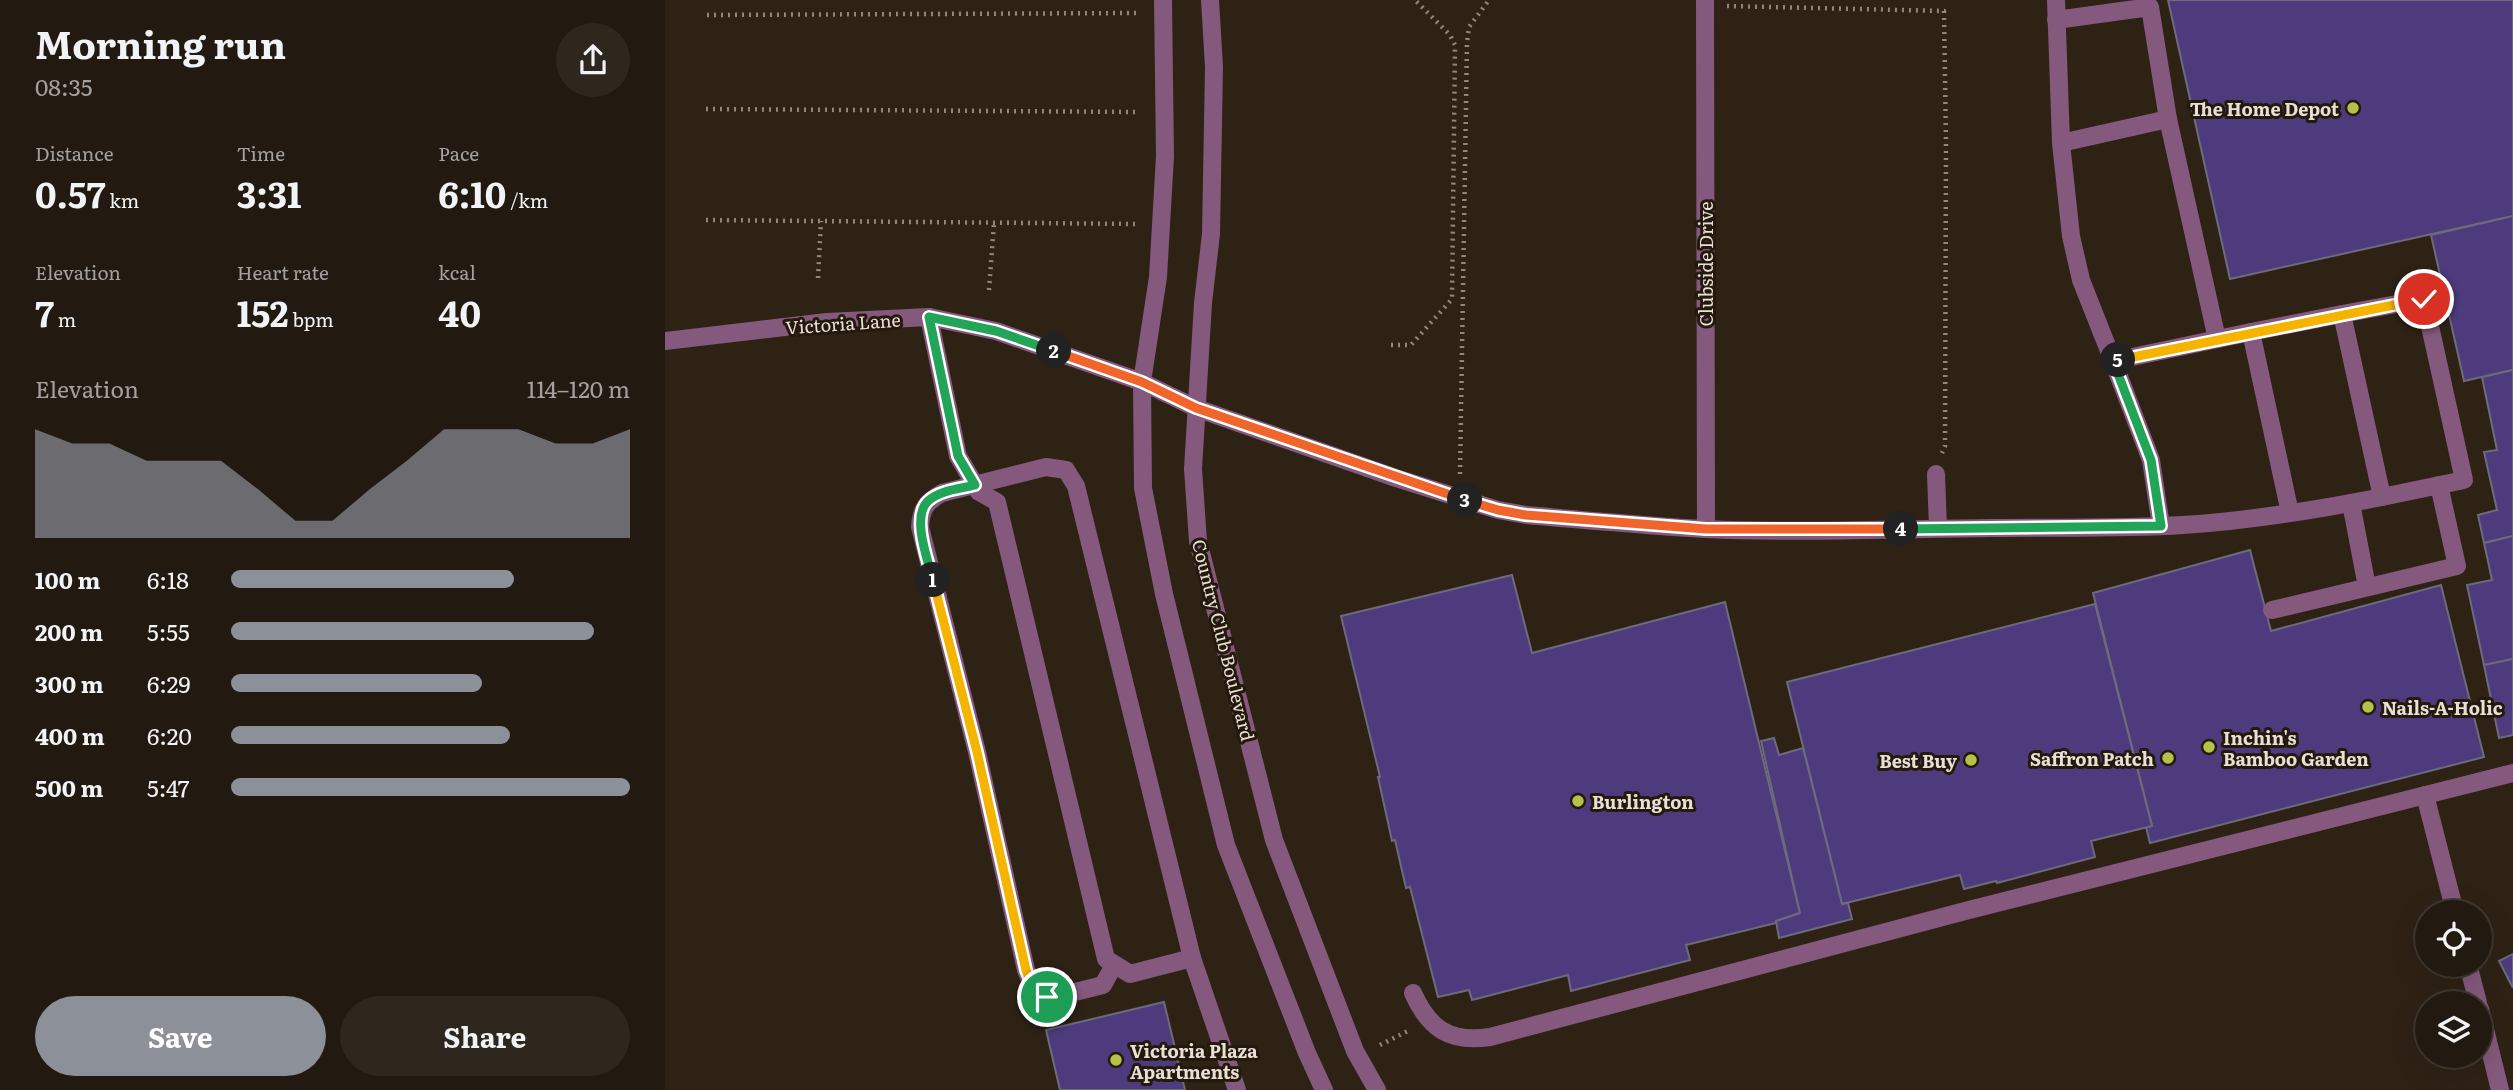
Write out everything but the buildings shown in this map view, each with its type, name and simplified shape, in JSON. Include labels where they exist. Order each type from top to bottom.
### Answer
[{"type":"street","points":[[1163,0],[1165,156],[1158,277],[1142,382],[1143,488],[1164,594],[1226,845],[1324,1090]]},
{"type":"street","name":"Country Club Boulevard","points":[[1210,0],[1214,67],[1211,234],[1193,469],[1198,541],[1274,840],[1355,1051],[1377,1090]]},
{"type":"street","points":[[2056,0],[2061,143],[2071,236],[2081,280],[2151,460],[2161,526]]},
{"type":"street","name":"Clubside Drive","points":[[1705,2],[1706,529]]},
{"type":"street","points":[[2056,20],[2149,4],[2168,119],[2217,339]]},
{"type":"street","points":[[2061,143],[2168,119]]},
{"type":"street","points":[[2113,361],[2424,299],[2464,480],[2439,485],[2457,566],[2272,610]]},
{"type":"street","points":[[2342,314],[2382,497]]},
{"type":"street","points":[[929,317],[958,456],[979,492],[997,502],[1106,959],[1130,974],[1192,958]]},
{"type":"street","name":"Victoria Lane","points":[[665,341],[827,322],[929,317],[996,331],[1142,382],[1196,408],[1396,478],[1498,510],[1526,515],[1706,529],[2161,526],[2290,513],[2439,485]]},
{"type":"street","points":[[2251,332],[2290,513]]},
{"type":"street","points":[[1114,965],[1103,985],[1047,997],[1035,992],[1026,970],[977,752],[920,527],[921,512],[928,501],[942,493],[1046,467],[1066,470],[1076,486],[1192,958],[1237,1090]]},
{"type":"street","points":[[1936,474],[1938,528]]},
{"type":"street","points":[[2351,503],[2367,587]]},
{"type":"street","points":[[1413,993],[1431,1024],[1447,1034],[1470,1040],[1490,1037],[1956,914],[2513,773]]},
{"type":"street","points":[[2425,794],[2452,900]]},
{"type":"street","points":[[2492,1058],[2500,1090]]},
{"type":"path","points":[[1391,345],[1411,345],[1452,299],[1455,45],[1450,35],[1415,0]]},
{"type":"path","points":[[1460,474],[1467,43],[1469,27],[1489,0]]},
{"type":"path","points":[[1705,2],[1756,8],[1944,11],[1945,446],[1936,474]]},
{"type":"path","points":[[707,15],[1137,13]]},
{"type":"path","points":[[706,109],[1139,112]]},
{"type":"path","points":[[706,220],[1142,224]]},
{"type":"path","points":[[818,278],[821,221]]},
{"type":"path","points":[[989,290],[994,223]]},
{"type":"path","points":[[1380,1045],[1411,1030]]},
{"type":"place","name":"The Home Depot","points":[[2353,108]]},
{"type":"place","name":"Nails-A-Holic","points":[[2368,707]]},
{"type":"place","name":"Inchin's Bamboo Garden","points":[[2209,747]]},
{"type":"place","name":"Saffron Patch","points":[[2168,758]]},
{"type":"place","name":"Best Buy","points":[[1971,760]]},
{"type":"place","name":"Burlington","points":[[1578,801]]},
{"type":"place","name":"Victoria Plaza Apartments","points":[[1116,1060]]},
{"type":"route","points":[[1047,997],[1035,992],[1026,970],[977,752],[920,527],[921,512],[928,501],[942,493],[975,485],[958,456],[929,317],[996,331],[1142,382],[1196,408],[1396,478],[1498,510],[1526,515],[1706,529],[2122,527],[2161,526],[2151,460],[2113,361],[2424,299]]}]
